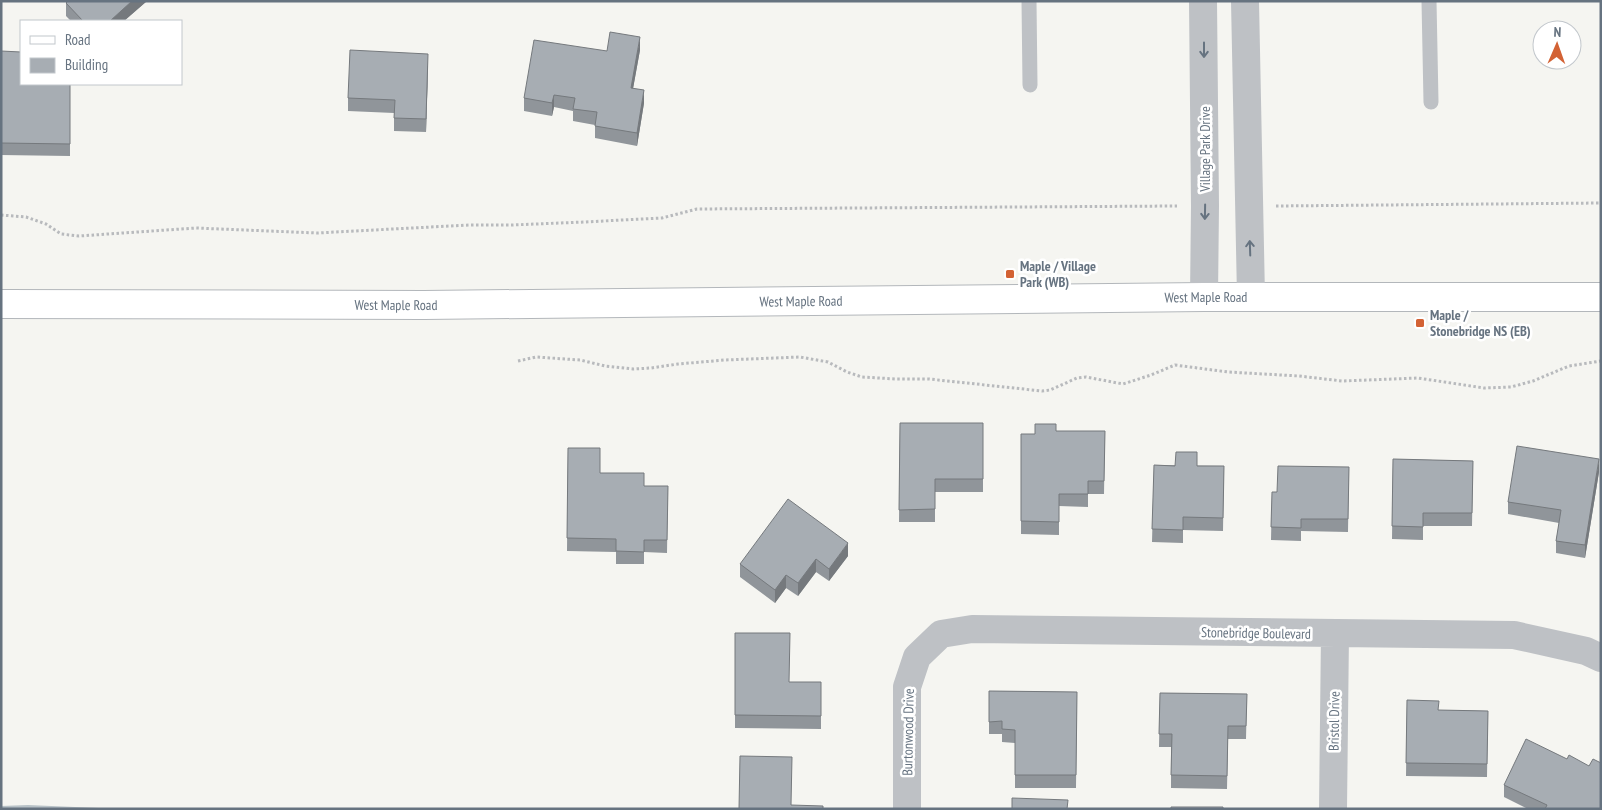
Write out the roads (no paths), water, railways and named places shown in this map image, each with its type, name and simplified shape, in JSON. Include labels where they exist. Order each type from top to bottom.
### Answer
[{"type":"main road","name":"West Maple Road","points":[[1,304],[433,305],[1204,297],[1601,297]]},
{"type":"street","name":"Village Park Drive","points":[[1204,1],[1204,297]]},
{"type":"street","points":[[1245,1],[1251,297]]},
{"type":"street","name":"Stonebridge Boulevard","points":[[917,656],[941,634],[972,629],[1514,635],[1586,651],[1601,658]]},
{"type":"street","name":"Bristol Drive","points":[[1332,809],[1335,634]]},
{"type":"street","name":"Burtonwood Drive","points":[[907,809],[907,687],[917,656]]},
{"type":"lane","points":[[1030,1],[1030,85]]},
{"type":"lane","points":[[1429,1],[1431,102]]},
{"type":"place","name":"Maple / Village Park (WB)","points":[[1010,274]]},
{"type":"place","name":"Maple / Stonebridge NS (EB)","points":[[1420,323]]}]
